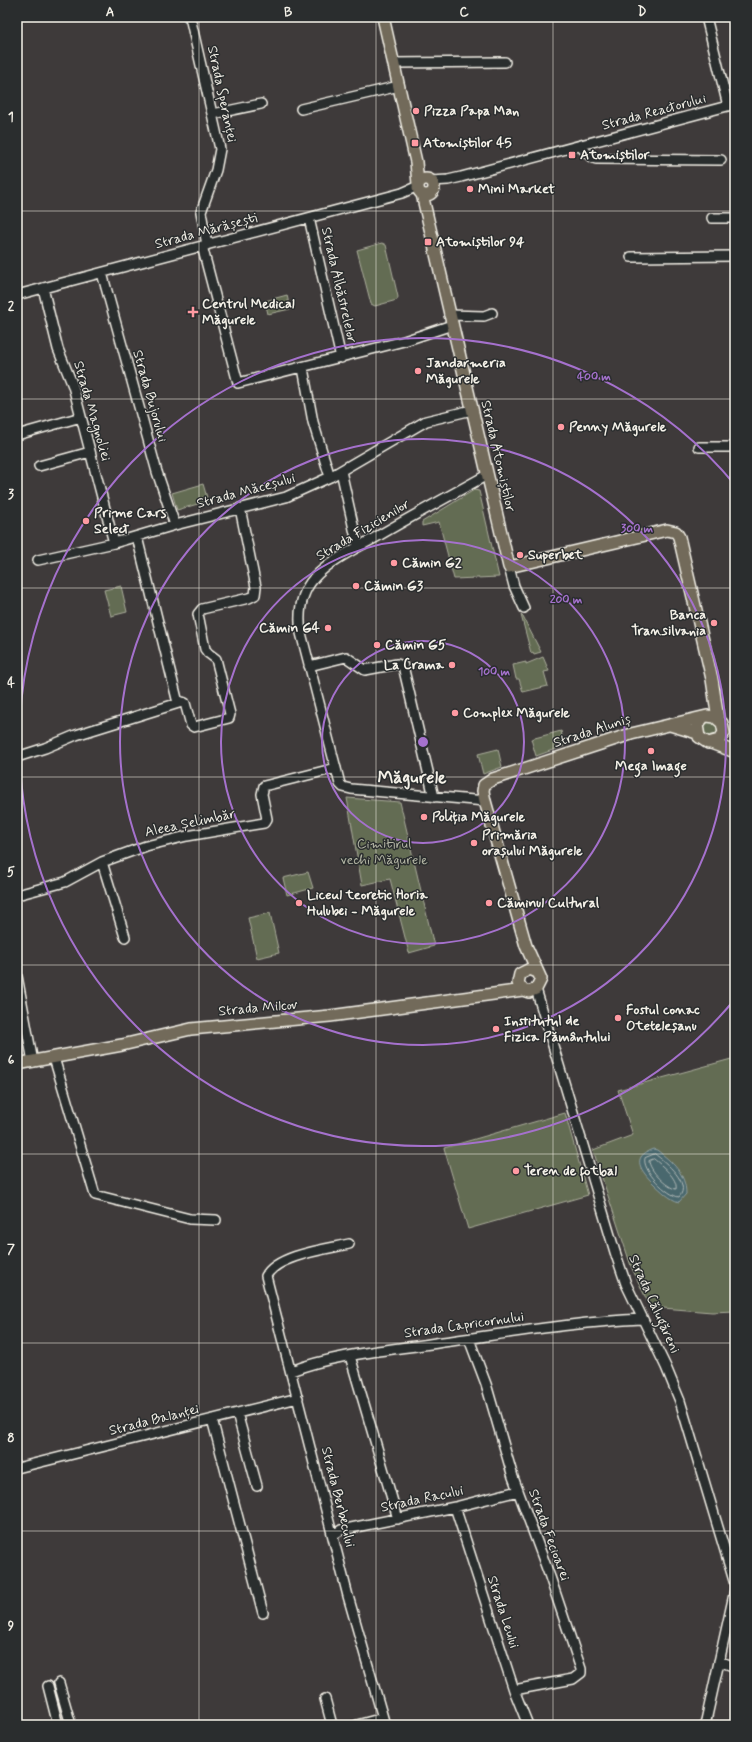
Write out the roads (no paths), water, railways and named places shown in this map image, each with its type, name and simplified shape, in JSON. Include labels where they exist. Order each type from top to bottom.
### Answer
[{"type":"main road","points":[[383,17],[416,162],[425,188]]},
{"type":"main road","name":"Strada Atomiștilor","points":[[425,188],[426,211],[509,567]]},
{"type":"main road","points":[[509,567],[667,530],[676,532],[679,537],[717,704],[711,718],[698,725],[697,734]]},
{"type":"main road","points":[[711,718],[722,722],[728,741],[735,751]]},
{"type":"main road","name":"Strada Aluniș","points":[[485,801],[483,790],[486,783],[525,768],[631,734],[668,725],[711,718]]},
{"type":"main road","points":[[668,725],[697,734],[701,740],[735,751]]},
{"type":"main road","points":[[712,743],[719,740],[724,730]]},
{"type":"main road","points":[[485,801],[526,946],[540,979],[536,989],[530,992],[521,980]]},
{"type":"main road","points":[[521,980],[526,962],[526,946]]},
{"type":"main road","points":[[521,980],[530,969],[537,972]]},
{"type":"main road","name":"Strada Milcov","points":[[17,1064],[54,1058],[191,1029],[330,1016],[503,992],[521,980]]},
{"type":"street","name":"Strada Speranței","points":[[190,17],[213,114],[220,154],[201,212],[205,246],[238,383]]},
{"type":"street","points":[[706,17],[732,105]]},
{"type":"street","points":[[393,63],[505,62]]},
{"type":"street","points":[[302,109],[399,86]]},
{"type":"street","points":[[213,114],[261,104]]},
{"type":"street","name":"Strada Reactorului","points":[[425,188],[448,180],[732,105]]},
{"type":"street","points":[[580,146],[591,157],[596,159],[721,160]]},
{"type":"street","name":"Strada Mărășești","points":[[17,295],[425,188]]},
{"type":"street","name":"Strada Albăstrelelor","points":[[308,218],[342,358]]},
{"type":"street","points":[[712,218],[735,218]]},
{"type":"street","points":[[632,257],[735,256]]},
{"type":"street","name":"Strada Bujorului","points":[[102,273],[157,472],[176,525]]},
{"type":"street","name":"Strada Magnoliei","points":[[43,288],[58,349],[73,386],[114,543]]},
{"type":"street","points":[[451,320],[484,316],[492,313]]},
{"type":"street","name":"Strada Albăstrelelor","points":[[238,383],[303,368],[404,341],[451,320]]},
{"type":"street","points":[[303,368],[313,422],[330,477]]},
{"type":"street","name":"Strada Măceșului","points":[[38,560],[114,543],[176,525],[286,497],[330,477],[426,421],[472,410]]},
{"type":"street","points":[[17,435],[81,417]]},
{"type":"street","points":[[699,447],[735,447]]},
{"type":"street","points":[[39,466],[90,452]]},
{"type":"street","points":[[341,471],[358,547]]},
{"type":"street","name":"Strada Fizicienilor","points":[[485,801],[347,789],[340,784],[300,623],[302,600],[305,592],[314,577],[324,568],[358,547],[487,475]]},
{"type":"street","points":[[17,757],[52,746],[76,735],[178,703],[185,703],[191,724],[194,727],[227,719],[230,716],[217,662],[205,649],[198,614],[202,609],[249,598],[255,595],[256,587],[240,508]]},
{"type":"street","points":[[137,536],[178,703]]},
{"type":"street","name":"Strada Atomiștilor","points":[[509,567],[514,586],[524,608]]},
{"type":"street","points":[[310,666],[346,657],[366,670],[397,664],[402,666],[434,797]]},
{"type":"street","name":"Aleea Șelimbăr","points":[[17,895],[65,882],[102,862],[165,841],[264,823],[267,819],[262,794],[264,786],[336,768]]},
{"type":"street","points":[[102,862],[125,937]]},
{"type":"street","points":[[17,976],[33,1062]]},
{"type":"street","name":"Strada Călugăreni","points":[[536,989],[615,1252],[626,1284],[669,1374],[680,1401],[735,1584]]},
{"type":"street","points":[[54,1058],[95,1195],[190,1219],[216,1220]]},
{"type":"street","name":"Strada Berbecului","points":[[349,1244],[284,1260],[273,1266],[266,1276],[333,1535],[384,1721]]},
{"type":"street","name":"Strada Capricornului","points":[[291,1371],[304,1366],[350,1356],[584,1323],[642,1319]]},
{"type":"street","name":"Strada Fecioarei","points":[[469,1339],[486,1384],[518,1491],[550,1577],[581,1673],[569,1681],[514,1690]]},
{"type":"street","points":[[287,1353],[304,1366]]},
{"type":"street","points":[[350,1356],[398,1519]]},
{"type":"street","name":"Strada Balanței","points":[[17,1468],[298,1398]]},
{"type":"street","points":[[237,1413],[257,1486]]},
{"type":"street","points":[[212,1419],[263,1613]]},
{"type":"street","name":"Strada Racului","points":[[333,1535],[341,1530],[455,1507],[518,1491]]},
{"type":"street","name":"Strada Leului","points":[[455,1507],[514,1690],[528,1725]]},
{"type":"street","points":[[705,1725],[735,1590]]},
{"type":"street","points":[[719,1661],[735,1667]]},
{"type":"street","points":[[59,1682],[71,1725]]},
{"type":"street","points":[[48,1686],[58,1725]]},
{"type":"street","points":[[325,1699],[332,1725]]},
{"type":"street","points":[[357,1725],[384,1721]]},
{"type":"water","points":[[653,1149],[657,1150],[673,1164],[684,1180],[686,1194],[679,1202],[672,1199],[649,1179],[640,1165],[642,1156],[646,1152]]},
{"type":"waterway","points":[[183,17],[185,22]]},
{"type":"place","name":"Pizza Papa Man","points":[[416,111]]},
{"type":"place","name":"Atomiștilor 45","points":[[415,143]]},
{"type":"place","name":"Atomiștilor","points":[[572,155]]},
{"type":"place","name":"Mini Market","points":[[470,189]]},
{"type":"place","name":"Atomiștilor 94","points":[[428,242]]},
{"type":"place","name":"Centrul Medical Măgurele","points":[[193,312]]},
{"type":"place","name":"Jandarmeria Măgurele","points":[[418,371]]},
{"type":"place","name":"Penny Măgurele","points":[[561,427]]},
{"type":"place","name":"Prime Cars Select","points":[[86,521]]},
{"type":"place","name":"Superbet","points":[[520,555]]},
{"type":"place","name":"Cămin G2","points":[[394,563]]},
{"type":"place","name":"Cămin G3","points":[[356,586]]},
{"type":"place","name":"Banca Transilvania","points":[[714,623]]},
{"type":"place","name":"Cămin G4","points":[[328,628]]},
{"type":"place","name":"Cămin G5","points":[[377,645]]},
{"type":"place","name":"La Crama","points":[[452,665]]},
{"type":"place","name":"Complex Măgurele","points":[[455,713]]},
{"type":"place","name":"Mega Image","points":[[651,751]]},
{"type":"place","name":"Poliția Măgurele","points":[[424,817]]},
{"type":"place","name":"Primăria orașului Măgurele","points":[[474,843]]},
{"type":"place","name":"Liceul teoretic Horia Hulubei - Măgurele","points":[[299,903]]},
{"type":"place","name":"Căminul Cultural","points":[[489,903]]},
{"type":"place","name":"Fostul conac Oteteleșanu","points":[[618,1018]]},
{"type":"place","name":"Institutul de Fizica Pământului","points":[[496,1029]]},
{"type":"place","name":"Teren de fotbal","points":[[516,1171]]},
{"type":"district","name":"Măgurele","points":[[412,778]]},
{"type":"park label","name":"Cimitirul vechi Măgurele","points":[[384,852]]}]
